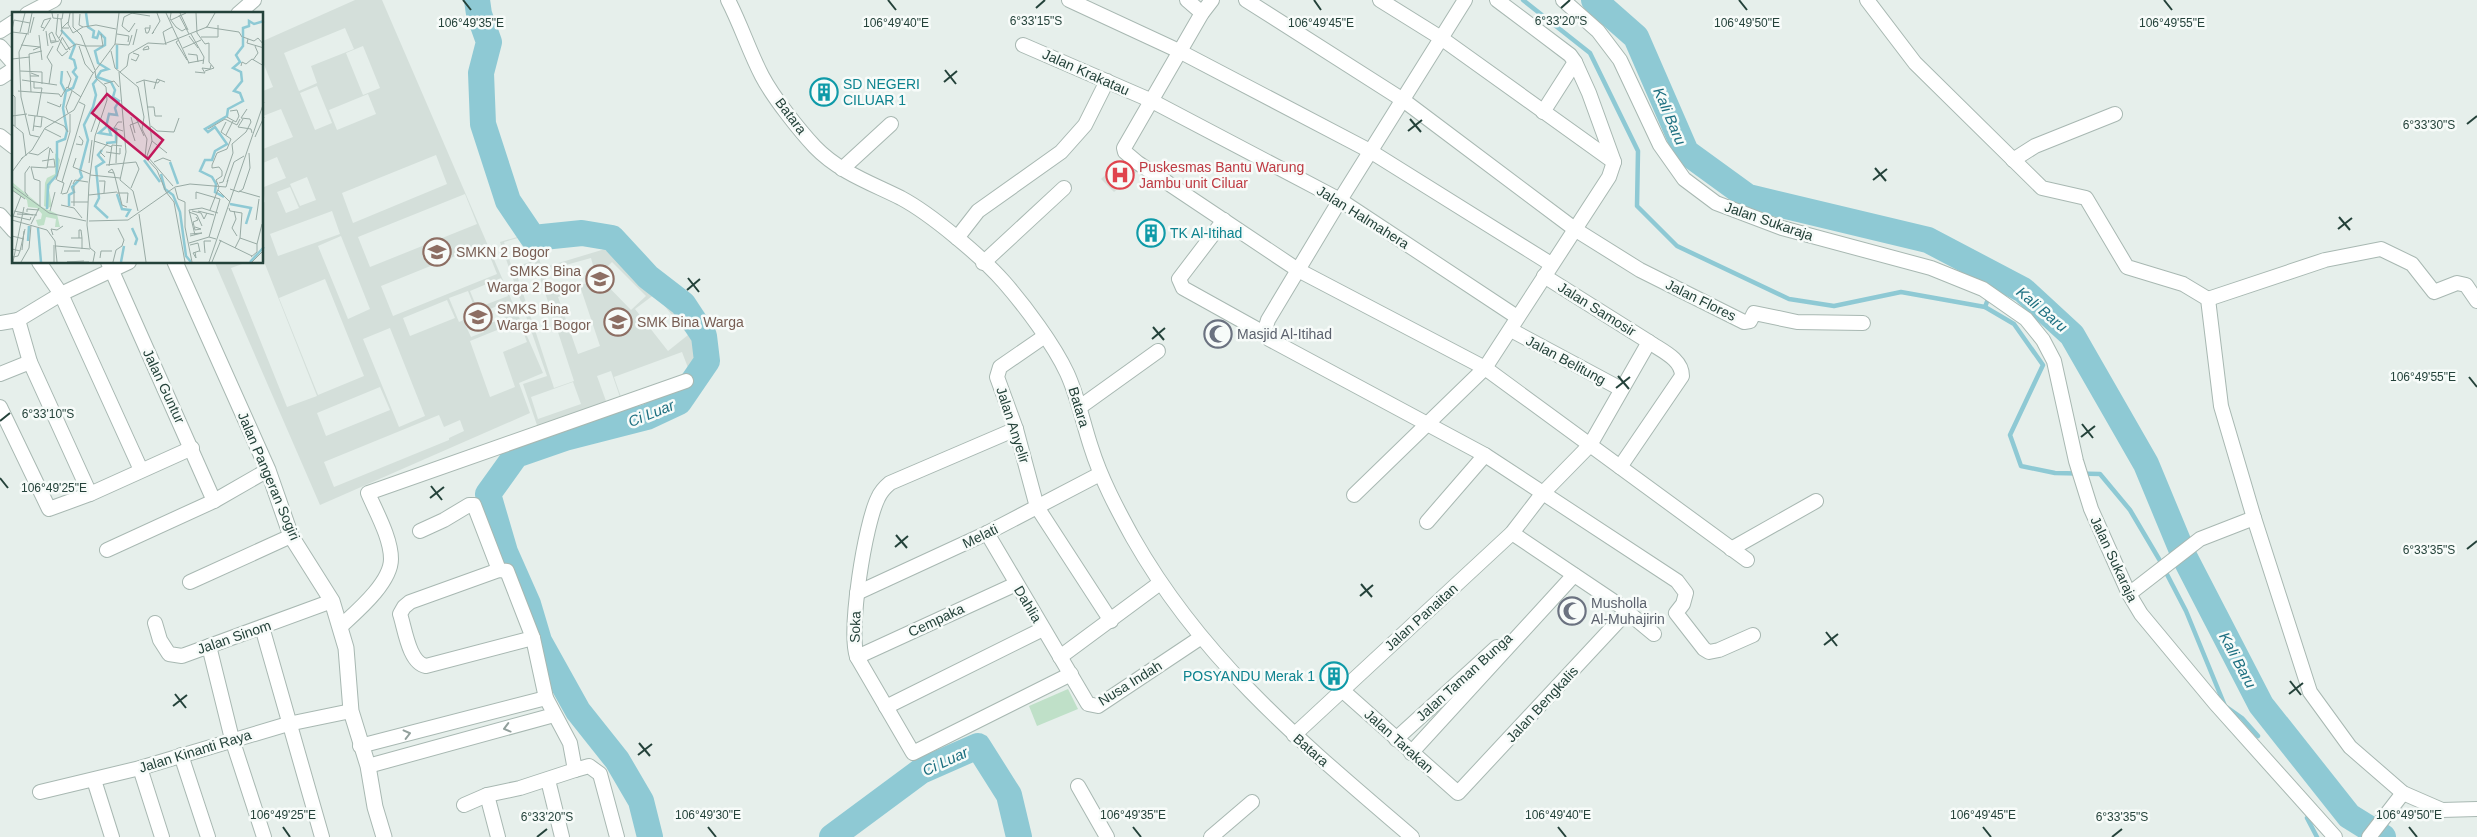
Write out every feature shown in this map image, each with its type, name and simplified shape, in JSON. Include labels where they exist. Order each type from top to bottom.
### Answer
[{"type":"street","points":[[30,12],[54,0]]},
{"type":"street","points":[[240,12],[254,0]]},
{"type":"street","name":"Batara","points":[[728,0],[762,77],[816,148],[842,169],[904,200],[957,238],[1004,282],[1045,336],[1068,374],[1100,474],[1132,537],[1160,583],[1200,638],[1266,709],[1412,837]]},
{"type":"street","name":"Jalan Samosir","points":[[1069,0],[1179,51],[1370,151],[1548,270],[1677,361],[1682,369],[1682,376],[1620,467]]},
{"type":"street","points":[[1187,0],[1202,13]]},
{"type":"street","points":[[1212,0],[1202,13],[1150,100],[1124,148],[1125,152],[1138,163],[1298,270],[1485,368],[1748,560]]},
{"type":"street","points":[[1246,0],[1403,100],[1576,230]]},
{"type":"street","points":[[1380,0],[1441,38],[1614,162]]},
{"type":"street","points":[[1264,333],[1268,320],[1340,200],[1465,0]]},
{"type":"street","points":[[1354,495],[1485,368],[1610,177],[1614,162],[1589,93],[1570,55],[1497,0]]},
{"type":"street","name":"Jalan Sukaraja","points":[[1563,0],[1598,32],[1620,60],[1660,145],[1684,179],[1716,203],[1782,228],[1931,268],[1988,293],[2026,319],[2044,340],[2054,361],[2076,461],[2091,509],[2129,594],[2160,638],[2335,837]]},
{"type":"street","points":[[1867,0],[1915,63],[2042,188],[2086,198],[2128,267],[2183,284],[2208,299],[2325,260],[2381,249],[2412,264],[2434,292],[2457,283],[2466,285],[2477,302]]},
{"type":"street","points":[[0,31],[12,23]]},
{"type":"street","name":"Jalan Krakatau","points":[[1023,44],[1150,100]]},
{"type":"street","points":[[0,47],[12,61]]},
{"type":"street","points":[[1543,112],[1574,62]]},
{"type":"street","points":[[0,78],[12,70]]},
{"type":"street","points":[[957,238],[978,211],[1061,152],[1085,125],[1107,81]]},
{"type":"street","name":"Jalan Halmahera","points":[[1150,100],[1340,200],[1517,317]]},
{"type":"street","points":[[2013,160],[2035,146],[2115,114]]},
{"type":"street","points":[[842,169],[891,124]]},
{"type":"street","points":[[0,136],[12,145]]},
{"type":"street","points":[[984,263],[1064,188]]},
{"type":"street","points":[[1224,220],[1179,279],[1183,288],[1264,333],[1269,339],[1485,455],[1677,582],[1686,593],[1683,604],[1676,613],[1704,649],[1715,652],[1753,635]]},
{"type":"street","name":"Jalan Flores","points":[[1576,230],[1640,270],[1744,322],[1750,321],[1754,313],[1796,322],[1863,323]]},
{"type":"street","points":[[40,264],[61,294],[141,470]]},
{"type":"street","name":"Jalan Pangeran Sogiri","points":[[176,264],[268,470],[291,536],[332,601],[346,648],[351,711],[360,746],[368,766],[375,807],[384,837]]},
{"type":"street","points":[[0,323],[18,320],[110,267]]},
{"type":"street","name":"Jalan Guntur","points":[[110,267],[214,501]]},
{"type":"street","points":[[2208,299],[2221,406],[2254,518],[2310,692],[2350,747],[2403,792],[2442,810],[2477,809]]},
{"type":"street","points":[[18,320],[30,362],[90,494]]},
{"type":"street","name":"Jalan Belitung","points":[[1511,330],[1621,389]]},
{"type":"street","name":"Jalan Anyelir","points":[[1045,336],[1000,367],[997,373],[1016,429],[1037,507],[1111,622]]},
{"type":"street","name":"Jalan Samosir","points":[[1542,494],[1590,445],[1649,342]]},
{"type":"street","points":[[1080,407],[1158,351]]},
{"type":"street","points":[[0,374],[30,362]]},
{"type":"street","points":[[340,627],[368,600],[387,574],[391,560],[389,547],[368,492],[686,381]]},
{"type":"street","points":[[0,407],[49,509],[90,494],[192,448]]},
{"type":"street","name":"Soka","points":[[1016,429],[890,483],[882,489],[876,500],[865,545],[857,593],[854,646],[857,657],[913,753],[1071,674]]},
{"type":"street","points":[[1427,522],[1485,455]]},
{"type":"street","points":[[107,550],[214,501],[268,470]]},
{"type":"street","name":"Melati","points":[[857,593],[987,533],[1100,474]]},
{"type":"street","name":"Jalan Panaitan","points":[[1294,735],[1512,533],[1542,494]]},
{"type":"street","points":[[1731,549],[1816,501]]},
{"type":"street","points":[[420,531],[444,520],[471,504],[474,505],[499,570]]},
{"type":"street","points":[[2129,594],[2200,539],[2254,518]]},
{"type":"street","name":"Dahlia","points":[[987,533],[1071,674]]},
{"type":"street","points":[[1512,533],[1624,610],[1654,634]]},
{"type":"street","points":[[190,582],[291,536]]},
{"type":"street","points":[[533,638],[426,666],[414,657],[400,614],[410,602],[499,570],[507,571],[533,638],[546,698],[570,743],[575,770]]},
{"type":"street","name":"Jalan Taman Bunga","points":[[1411,753],[1574,575]]},
{"type":"street","points":[[1060,657],[1111,622],[1160,583]]},
{"type":"street","name":"Cempaka","points":[[857,657],[1016,584]]},
{"type":"street","name":"Jalan Sinom","points":[[155,623],[163,645],[169,654],[182,656],[332,601]]},
{"type":"street","name":"Jalan Bengkalis","points":[[1456,793],[1461,792],[1623,616],[1624,610]]},
{"type":"street","name":"Jalan Taman Bunga","points":[[1396,739],[1522,625],[1534,618]]},
{"type":"street","points":[[262,627],[288,724],[322,837]]},
{"type":"street","points":[[886,707],[1043,629]]},
{"type":"street","name":"Nusa Indah","points":[[1071,674],[1088,704],[1098,706],[1200,638]]},
{"type":"street","points":[[209,646],[232,739],[264,837]]},
{"type":"street","name":"Jalan Tarakan","points":[[1342,690],[1456,793]]},
{"type":"street","points":[[360,746],[546,698]]},
{"type":"street","name":"Jalan Kinanti Raya","points":[[40,792],[140,768],[232,739],[288,724],[351,711]]},
{"type":"street","points":[[368,766],[554,715]]},
{"type":"street","points":[[181,755],[208,837]]},
{"type":"street","points":[[464,804],[487,794],[548,780],[589,766],[600,774],[617,837]]},
{"type":"street","points":[[140,768],[162,837]]},
{"type":"street","points":[[94,780],[112,837]]},
{"type":"street","points":[[548,780],[562,837]]},
{"type":"street","points":[[1078,786],[1107,837]]},
{"type":"street","points":[[2369,837],[2403,792]]},
{"type":"street","points":[[487,794],[498,837]]},
{"type":"street","points":[[1211,837],[1252,802]]},
{"type":"shaded area","name":"SMKN 2 Bogor","points":[[355,0],[382,0],[543,373],[519,383],[530,413],[320,505],[215,264],[242,264],[231,268],[287,407],[317,396],[264,262],[264,187],[286,178],[277,157],[264,163],[264,149],[293,137],[281,109],[264,116],[264,91],[273,87],[264,64],[264,41]],"holes":[[[345,28],[354,49],[311,66],[317,83],[299,91],[284,53]],[[363,46],[380,88],[363,95],[346,53]],[[317,86],[332,123],[315,130],[300,93]],[[368,94],[376,114],[337,130],[329,110]],[[436,155],[447,184],[353,223],[342,193]],[[307,177],[316,200],[300,206],[290,184]],[[290,187],[299,208],[286,213],[277,192]],[[465,194],[477,224],[370,267],[358,237]],[[332,211],[340,234],[278,256],[270,234]],[[341,236],[370,309],[348,319],[318,246]],[[485,244],[497,274],[393,316],[381,286]],[[501,278],[508,296],[477,308],[470,291]],[[325,279],[364,376],[318,395],[279,298]],[[468,291],[477,314],[459,322],[449,298]],[[447,300],[455,318],[410,336],[403,318]],[[505,303],[510,315],[484,326],[480,313]],[[479,318],[484,332],[471,337],[465,324]],[[519,321],[527,342],[503,352],[515,387],[490,397],[470,341]],[[390,328],[425,416],[399,427],[363,339]],[[380,387],[390,410],[326,436],[317,413]],[[439,415],[444,427],[460,420],[464,431],[449,438],[449,440],[334,487],[324,462]]]},
{"type":"shaded area","name":"Puskesmas Bantu Warung Jambu unit Ciluar","points":[[1125,157],[1139,170],[1114,192],[1101,179]]},
{"type":"shaded area","name":"SMK Bina Warga","points":[[531,233],[542,268],[605,249],[665,290],[697,333],[709,369],[539,431],[523,384],[547,376],[500,242]],"holes":[[[525,236],[533,261],[512,268],[504,242]],[[591,258],[597,280],[550,294],[544,271]],[[535,262],[574,381],[554,388],[515,269]],[[612,262],[646,296],[631,310],[598,276]],[[581,289],[600,346],[578,354],[558,297]],[[655,294],[688,335],[668,351],[635,309]],[[682,352],[690,373],[621,397],[614,377]],[[611,371],[620,397],[606,401],[597,376]],[[573,382],[581,404],[538,419],[531,397]]]},
{"type":"green space","points":[[1068,689],[1078,709],[1037,726],[1029,706]]},
{"type":"waterway","name":"Ci Luar","points":[[477,0],[479,14],[489,42],[481,73],[483,124],[508,201],[533,238],[582,233],[612,238],[648,277],[683,304],[704,336],[707,361],[679,402],[647,417],[565,438],[516,455],[488,494],[505,552],[528,604],[539,641],[578,711],[617,760],[641,801],[650,837]]},
{"type":"waterway","points":[[1523,0],[1590,53],[1638,151],[1637,206],[1677,246],[1789,299],[1834,306],[1901,292],[1985,307],[2014,324],[2043,365],[2010,435],[2021,466],[2055,473],[2100,474],[2130,510],[2159,559],[2186,611],[2225,706],[2242,718],[2258,736]]},
{"type":"waterway","name":"Kali Baru","points":[[1594,0],[1636,37],[1686,152],[1748,197],[1928,240],[2023,290],[2072,335],[2146,464],[2185,558],[2261,705],[2349,816],[2383,837]]},
{"type":"waterway","points":[[1985,307],[1997,275]]},
{"type":"waterway","name":"Ci Luar","points":[[832,837],[921,771],[978,746],[1009,795],[1019,837]]},
{"type":"waterway","points":[[2307,818],[2317,837]]},
{"type":"place","name":"SD NEGERI CILUAR 1","points":[[824,92]]},
{"type":"place","name":"Puskesmas Bantu Warung Jambu unit Ciluar","points":[[1120,175]]},
{"type":"place","name":"TK Al-Itihad","points":[[1151,233]]},
{"type":"place","name":"SMKN 2 Bogor","points":[[437,252]]},
{"type":"place","name":"SMKS Bina Warga 2 Bogor","points":[[600,279]]},
{"type":"place","name":"SMKS Bina Warga 1 Bogor","points":[[478,317]]},
{"type":"place","name":"SMK Bina Warga","points":[[618,322]]},
{"type":"place","name":"Masjid Al-Itihad","points":[[1218,334]]},
{"type":"place","name":"Musholla Al-Muhajirin","points":[[1572,611]]},
{"type":"place","name":"POSYANDU Merak 1","points":[[1334,676]]}]
